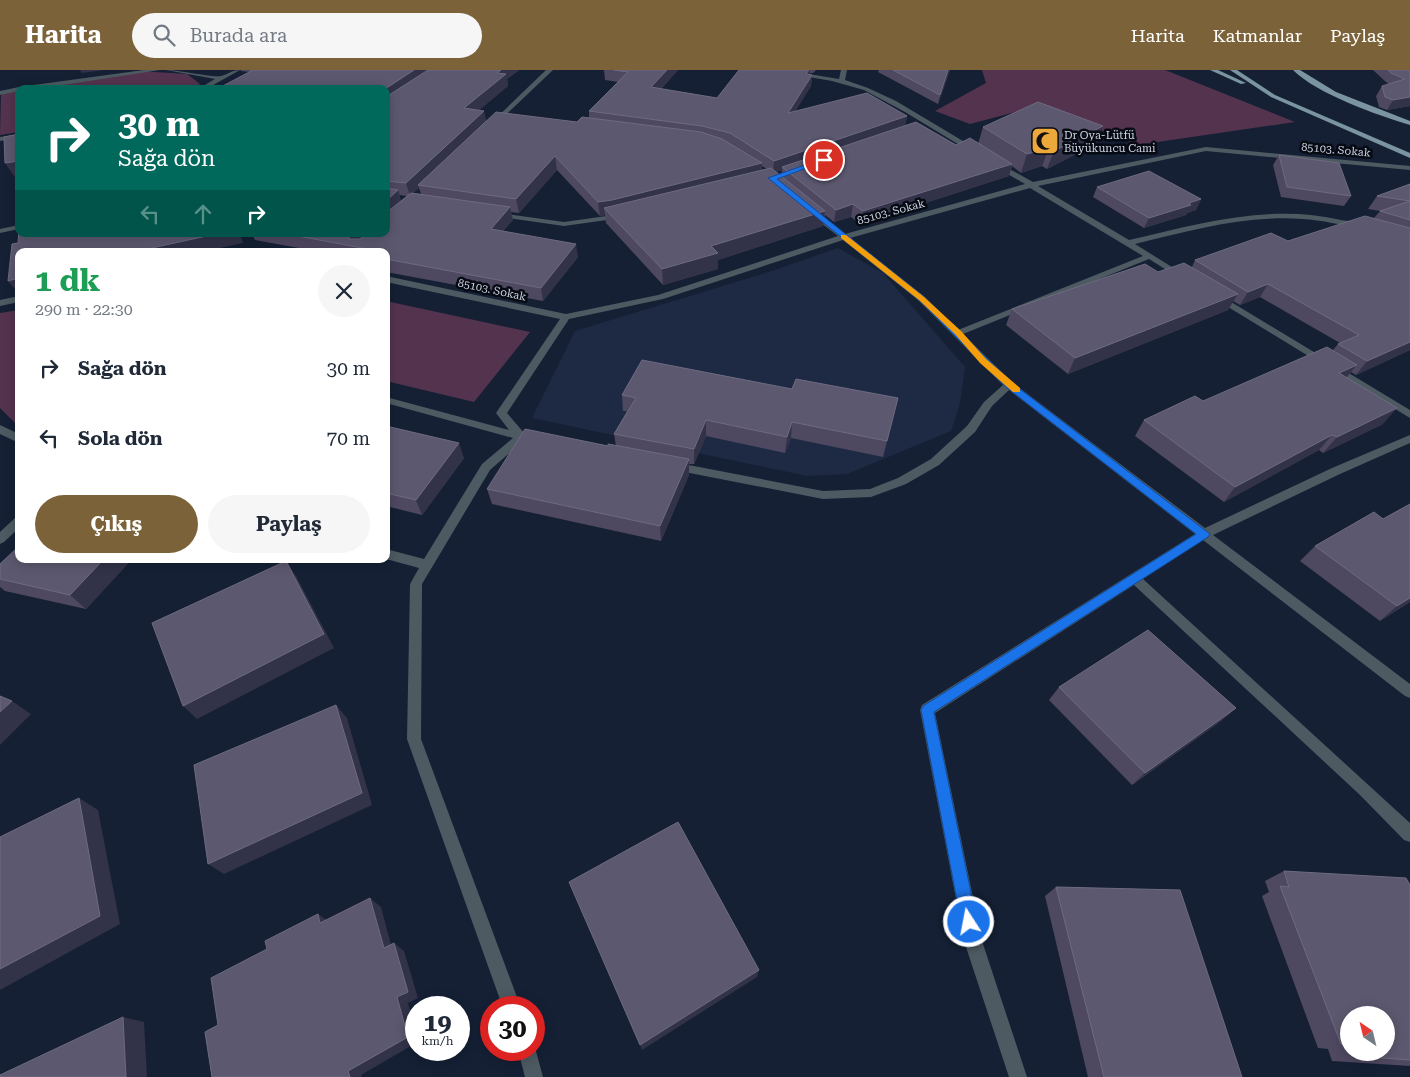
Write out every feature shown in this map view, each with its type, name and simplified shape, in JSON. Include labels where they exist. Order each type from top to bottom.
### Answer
[{"type":"main road","points":[[1213,70],[1410,156]]},
{"type":"main road","points":[[1234,70],[1273,96]]},
{"type":"main road","points":[[1296,70],[1325,88],[1410,123]]},
{"type":"street","points":[[50,85],[157,70]]},
{"type":"street","points":[[169,70],[222,78]]},
{"type":"street","points":[[209,85],[237,70]]},
{"type":"street","points":[[490,128],[508,115],[550,70]]},
{"type":"street","points":[[772,70],[842,82],[865,89],[981,154]]},
{"type":"street","points":[[842,82],[844,70]]},
{"type":"street","points":[[0,93],[15,90]]},
{"type":"street","points":[[921,127],[930,124]]},
{"type":"street","points":[[0,139],[15,137]]},
{"type":"street","name":"85103. Sokak","points":[[390,280],[566,317],[594,313],[660,297],[844,237],[1031,185],[1206,149],[1410,168]]},
{"type":"street","points":[[989,160],[1190,280]]},
{"type":"street","points":[[801,202],[922,298],[1009,385],[1410,692]]},
{"type":"street","points":[[488,213],[564,224],[632,214]]},
{"type":"street","points":[[1128,243],[1243,217],[1285,214],[1336,220],[1373,230]]},
{"type":"street","points":[[0,231],[15,228]]},
{"type":"street","points":[[958,333],[1150,256]]},
{"type":"street","points":[[1207,291],[1410,414]]},
{"type":"street","points":[[0,302],[15,300]]},
{"type":"street","points":[[521,437],[502,413],[566,317]]},
{"type":"street","points":[[658,464],[823,495],[871,493],[902,481],[935,462],[971,429],[988,404],[1009,385]]},
{"type":"street","points":[[390,401],[521,437],[550,443]]},
{"type":"street","points":[[0,429],[15,438]]},
{"type":"street","points":[[508,996],[414,739],[416,584],[486,467],[521,437]]},
{"type":"street","points":[[1018,1077],[973,941],[928,710],[1204,534],[1336,470],[1410,439]]},
{"type":"street","points":[[0,539],[15,525]]},
{"type":"street","points":[[390,555],[427,565]]},
{"type":"street","points":[[1134,578],[1365,790],[1410,834]]},
{"type":"street","points":[[530,1061],[534,1077]]},
{"type":"shaded area","points":[[982,70],[1165,70],[1295,122],[1137,145],[1041,105],[970,124],[935,111],[986,83]]},
{"type":"shaded area","points":[[138,71],[187,74],[200,84],[198,85],[51,85]]},
{"type":"shaded area","points":[[15,91],[15,133],[0,135],[1,95]]},
{"type":"shaded area","points":[[838,248],[883,273],[965,367],[960,403],[951,431],[847,474],[807,476],[532,418],[575,331],[772,271]]},
{"type":"shaded area","points":[[390,302],[530,332],[474,402],[390,382]]},
{"type":"shaded area","points":[[15,311],[15,423],[0,408],[0,313]]},
{"type":"building","points":[[253,70],[414,70],[390,86],[225,85]]},
{"type":"building","points":[[428,70],[501,70],[497,73],[506,74],[464,108],[484,111],[406,183],[390,181],[390,94]]},
{"type":"building","points":[[614,70],[667,70],[651,87],[717,98],[739,70],[809,70],[806,74],[812,75],[788,113],[867,93],[907,116],[774,161],[730,133],[702,126],[589,111],[628,72]]},
{"type":"building","points":[[893,70],[948,70],[940,95]]},
{"type":"building","points":[[1388,70],[1410,70],[1410,97],[1393,100],[1385,97],[1382,86],[1405,79]]},
{"type":"building","points":[[1038,102],[1103,126],[1054,151],[1049,148],[1027,154],[983,127]]},
{"type":"building","points":[[496,112],[577,122],[582,117],[701,132],[722,139],[762,163],[598,202],[555,156],[516,199],[418,185]]},
{"type":"building","points":[[916,122],[956,145],[970,138],[1012,164],[863,211],[853,204],[836,210],[782,167]]},
{"type":"building","points":[[15,135],[15,162],[5,163],[4,137]]},
{"type":"building","points":[[1279,155],[1339,163],[1351,196],[1287,187]]},
{"type":"building","points":[[771,168],[825,211],[711,246],[718,253],[662,269],[604,208]]},
{"type":"building","points":[[1149,171],[1201,199],[1189,203],[1191,205],[1149,218],[1097,187]]},
{"type":"building","points":[[1410,184],[1410,201],[1377,196]]},
{"type":"building","points":[[390,189],[398,190],[390,197]]},
{"type":"building","points":[[411,193],[510,207],[491,229],[576,244],[541,288],[390,260],[390,248],[362,248],[303,237],[349,237],[349,239],[360,239],[362,237],[390,237],[390,210]]},
{"type":"building","points":[[1410,201],[1410,220],[1380,211]]},
{"type":"building","points":[[1365,216],[1410,228],[1410,342],[1367,361],[1338,344],[1359,335],[1268,284],[1248,292],[1195,260],[1271,233],[1288,241]]},
{"type":"building","points":[[18,237],[202,237],[152,248],[15,248],[15,279],[8,281],[12,244],[18,243]]},
{"type":"building","points":[[1184,263],[1238,294],[1075,358],[1012,309],[1145,264],[1158,272]]},
{"type":"building","points":[[1327,347],[1357,365],[1339,373],[1397,408],[1337,437],[1332,435],[1235,487],[1144,420],[1195,396],[1203,401]]},
{"type":"building","points":[[642,360],[792,389],[796,379],[898,398],[887,441],[792,422],[787,437],[706,420],[694,449],[614,434],[636,398],[622,395]]},
{"type":"building","points":[[390,427],[459,443],[416,500],[390,494]]},
{"type":"building","points":[[525,429],[608,446],[608,444],[689,459],[660,526],[487,489]]},
{"type":"building","points":[[1410,504],[1410,598],[1397,606],[1315,546],[1374,512],[1383,519]]},
{"type":"building","points":[[15,550],[15,563],[100,563],[70,595],[0,579],[0,564]]},
{"type":"building","points":[[282,563],[287,563],[324,634],[183,706],[152,623]]},
{"type":"building","points":[[1148,630],[1236,708],[1145,773],[1059,687]]},
{"type":"building","points":[[0,696],[12,701],[0,712]]},
{"type":"building","points":[[336,705],[362,793],[208,864],[194,765]]},
{"type":"building","points":[[79,798],[100,916],[0,969],[0,837]]},
{"type":"building","points":[[678,822],[759,970],[640,1045],[569,882]]},
{"type":"building","points":[[1284,871],[1406,878],[1410,885],[1410,1060],[1395,1059],[1395,1006],[1340,1006],[1340,1041],[1280,886],[1289,887]]},
{"type":"building","points":[[1056,887],[1180,890],[1242,1077],[1104,1077]]},
{"type":"building","points":[[370,898],[384,948],[394,943],[408,992],[397,997],[405,1026],[405,1039],[348,1071],[350,1077],[212,1077],[205,1032],[218,1025],[211,978],[267,949],[265,941],[318,914],[320,923]]},
{"type":"building","points":[[123,1017],[126,1077],[0,1077],[0,1075]]},
{"type":"slow traffic","points":[[843,236],[922,298],[958,333],[983,361],[1016,390]]},
{"type":"place","name":"Dr Oya-Lütfü Büyükuncu Cami","points":[[1045,141]]},
{"type":"route","points":[[824,160],[772,178],[922,298],[1009,385],[1204,534],[928,710],[969,922]]}]
